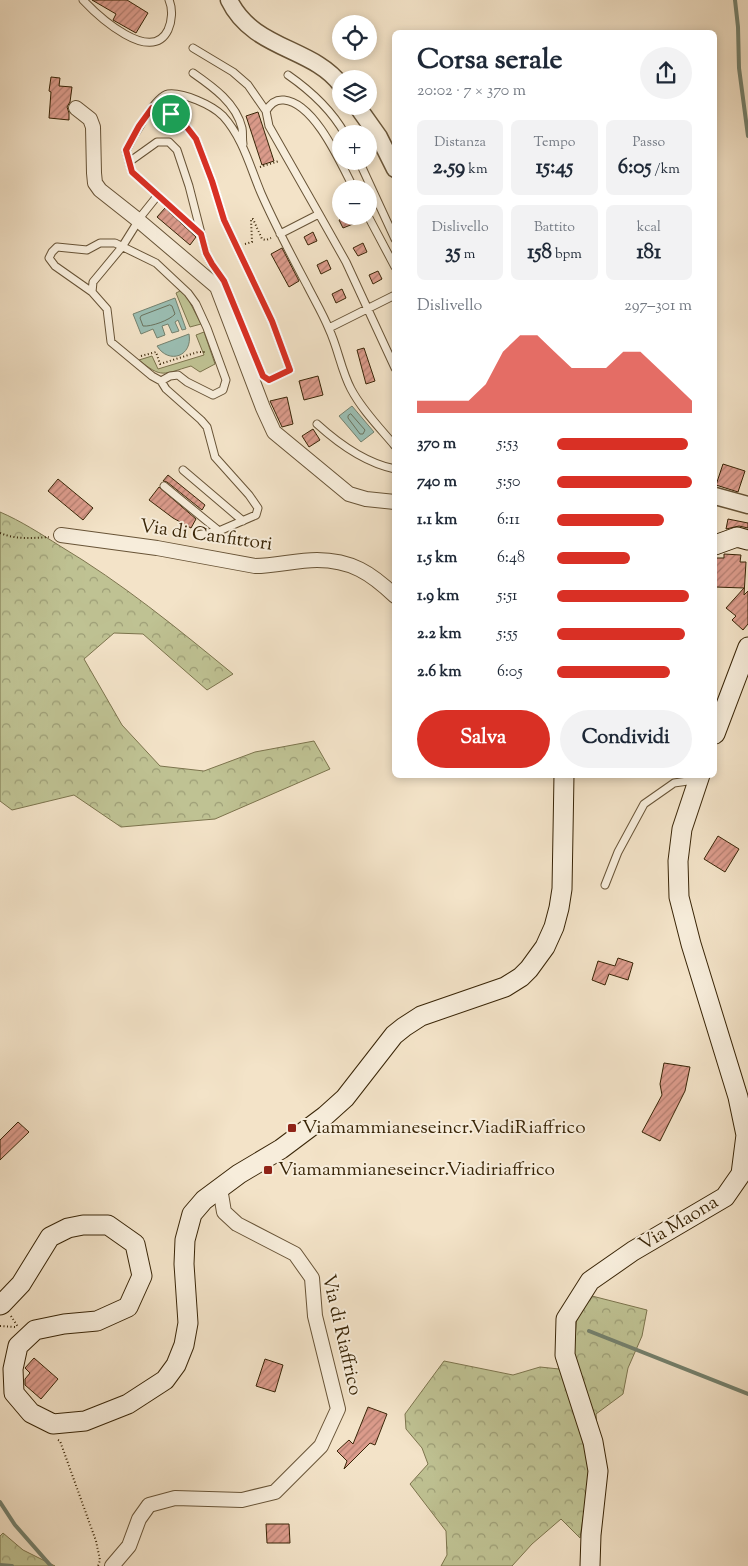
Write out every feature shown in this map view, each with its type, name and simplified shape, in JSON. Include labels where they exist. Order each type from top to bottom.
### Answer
[{"type":"main road","points":[[717,545],[742,539]]},
{"type":"main road","points":[[717,729],[748,647]]},
{"type":"main road","points":[[0,1305],[21,1284],[50,1237],[68,1228],[83,1225],[108,1225],[135,1244],[142,1276],[128,1307],[97,1321],[64,1324],[35,1330],[18,1346],[13,1369],[14,1393],[31,1413],[52,1424],[85,1421],[128,1404],[165,1380],[176,1365],[184,1345],[188,1323],[184,1264],[185,1240],[192,1214],[204,1200],[239,1174],[281,1149],[325,1116],[345,1098],[394,1035],[404,1027],[420,1016],[504,987],[521,977],[545,947],[554,927],[562,889],[564,778]]},
{"type":"main road","name":"Via Maona","points":[[590,1566],[591,1535],[598,1470],[593,1442],[565,1355],[566,1319],[590,1281],[633,1251],[725,1197],[740,1174],[746,1135],[738,1097],[691,944],[679,897],[678,860],[681,836],[699,778]]},
{"type":"street","points":[[229,0],[241,20],[252,29],[317,64],[332,75]]},
{"type":"street","points":[[76,108],[90,119],[93,127],[95,183],[100,190],[217,287],[274,432],[349,494],[366,499],[392,502]]},
{"type":"street","points":[[363,115],[379,137],[392,164]]},
{"type":"street","points":[[717,497],[748,505]]},
{"type":"street","points":[[717,534],[742,539]]},
{"type":"street","name":"Via di Canfittori","points":[[61,535],[157,548],[255,566],[272,566],[316,560],[332,562],[351,566],[376,578],[392,593]]},
{"type":"street","name":"Via di Riaffrico","points":[[112,1566],[129,1546],[139,1519],[149,1505],[175,1498],[242,1500],[275,1492],[321,1446],[338,1409],[315,1316],[312,1278],[294,1254],[236,1224],[224,1212],[220,1188]]},
{"type":"lane","points":[[83,0],[116,29],[149,44],[160,41],[168,29],[172,10],[169,0]]},
{"type":"lane","points":[[193,48],[233,72],[248,85],[266,111],[269,126],[346,262],[392,362]]},
{"type":"lane","points":[[193,73],[218,91],[234,112],[242,128],[243,147]]},
{"type":"lane","points":[[288,75],[321,102],[340,125]]},
{"type":"lane","points":[[201,234],[132,172],[126,150],[139,126],[152,108],[161,97],[168,94],[186,96],[202,102],[222,116],[232,127],[243,147],[280,234],[329,328],[347,380],[354,394],[392,442]]},
{"type":"lane","points":[[266,111],[272,103],[283,99],[302,108],[324,134],[349,180]]},
{"type":"lane","points":[[129,162],[157,142],[169,142],[177,150],[189,186],[206,253],[224,281],[263,376],[269,380],[290,370],[272,321],[224,220],[196,139],[182,121],[171,114],[152,108]]},
{"type":"lane","points":[[363,170],[392,232]]},
{"type":"lane","points":[[92,292],[93,282],[122,247],[138,220],[158,195]]},
{"type":"lane","points":[[280,234],[319,214]]},
{"type":"lane","points":[[373,225],[392,261]]},
{"type":"lane","points":[[161,381],[170,376],[178,375],[187,382],[213,395],[223,390],[226,383],[199,312],[188,292],[156,263],[115,243],[100,243],[87,250],[57,247],[49,258],[55,266],[92,292],[107,309],[111,342],[152,376],[161,381],[166,389],[201,420],[207,427],[215,457],[258,508],[256,515],[244,521],[219,531],[197,535]]},
{"type":"lane","points":[[329,328],[392,296]]},
{"type":"lane","points":[[316,424],[340,445],[372,462],[392,468]]},
{"type":"lane","points":[[183,470],[244,521]]},
{"type":"lane","points":[[164,486],[219,531]]},
{"type":"lane","points":[[605,885],[618,852],[644,804],[674,784],[695,778]]},
{"type":"path","points":[[264,166],[286,159]]},
{"type":"path","points":[[237,248],[252,242],[251,219],[253,219],[262,239],[266,240],[280,234]]},
{"type":"path","points":[[140,356],[156,352],[160,364],[198,352],[215,351]]},
{"type":"path","points":[[0,533],[9,537],[24,539],[61,535]]},
{"type":"green space","points":[[180,291],[186,295],[201,324],[190,327],[176,293]]},
{"type":"green space","points":[[204,332],[215,364],[200,372],[191,366],[163,373],[153,370],[139,360],[152,356],[158,369],[204,355],[196,335]]},
{"type":"green space","points":[[0,512],[38,532],[105,575],[170,623],[233,674],[207,690],[143,634],[114,633],[84,659],[122,725],[160,766],[204,771],[255,752],[314,741],[330,769],[215,819],[121,827],[74,795],[12,810],[0,801]]},
{"type":"green space","points":[[592,1296],[647,1310],[642,1336],[628,1368],[623,1394],[596,1414],[597,1427],[580,1538],[561,1519],[532,1544],[512,1566],[441,1566],[447,1555],[446,1531],[410,1484],[428,1464],[422,1448],[406,1429],[405,1414],[444,1361],[513,1375],[540,1367],[559,1369],[574,1349],[577,1316]]},
{"type":"green space","points":[[3,1533],[23,1550],[55,1566],[0,1566],[0,1536]]},
{"type":"water","points":[[175,298],[186,329],[182,330],[178,320],[175,322],[179,331],[172,333],[168,324],[162,326],[165,335],[157,338],[153,329],[141,334],[133,314]]},
{"type":"water","points":[[189,334],[187,348],[179,355],[168,355],[157,346]]},
{"type":"water","points":[[352,406],[374,432],[361,442],[339,416]]},
{"type":"building","points":[[92,0],[127,0],[148,13],[136,33],[113,20],[116,14]]},
{"type":"building","points":[[51,77],[60,78],[59,86],[72,87],[70,102],[67,107],[69,120],[49,118]]},
{"type":"building","points":[[258,112],[274,161],[262,165],[246,116]]},
{"type":"building","points":[[165,208],[196,237],[190,245],[157,217]]},
{"type":"building","points":[[313,232],[317,241],[308,245],[304,237]]},
{"type":"building","points":[[363,243],[367,252],[358,256],[353,248]]},
{"type":"building","points":[[282,248],[299,281],[289,287],[271,254]]},
{"type":"building","points":[[327,260],[331,269],[321,274],[317,265]]},
{"type":"building","points":[[378,271],[382,279],[373,284],[369,275]]},
{"type":"building","points":[[342,289],[346,298],[336,303],[332,294]]},
{"type":"building","points":[[364,348],[375,381],[366,384],[357,350]]},
{"type":"building","points":[[318,376],[323,395],[304,400],[299,381]]},
{"type":"building","points":[[287,397],[293,424],[282,427],[270,401]]},
{"type":"building","points":[[313,429],[320,440],[309,447],[302,436]]},
{"type":"building","points":[[723,464],[745,471],[738,492],[717,485]]},
{"type":"building","points":[[168,475],[205,505],[202,510],[167,482],[163,481]]},
{"type":"building","points":[[58,479],[93,508],[83,520],[48,491]]},
{"type":"building","points":[[159,487],[196,519],[191,528],[173,518],[149,500]]},
{"type":"building","points":[[728,519],[748,523],[748,528],[739,526],[726,529]]},
{"type":"building","points":[[724,554],[741,555],[740,562],[746,562],[744,595],[748,591],[748,624],[743,630],[732,620],[736,616],[726,608],[744,588],[717,587],[717,558],[724,558]]},
{"type":"building","points":[[718,836],[739,849],[725,872],[704,859]]},
{"type":"building","points":[[618,958],[633,963],[628,980],[609,974],[605,985],[592,980],[598,961],[615,966]]},
{"type":"building","points":[[664,1063],[690,1067],[685,1091],[660,1141],[642,1132],[662,1095],[660,1084]]},
{"type":"building","points":[[18,1122],[29,1132],[0,1160],[0,1140]]},
{"type":"building","points":[[34,1358],[58,1379],[41,1399],[25,1385],[25,1379],[30,1373],[25,1368]]},
{"type":"building","points":[[265,1359],[283,1365],[275,1392],[256,1386]]},
{"type":"building","points":[[368,1407],[387,1414],[375,1445],[370,1443],[344,1469],[347,1461],[337,1451],[349,1440],[353,1444]]},
{"type":"building","points":[[266,1524],[289,1524],[290,1543],[267,1543]]},
{"type":"waterway","points":[[735,0],[739,68],[748,136]]},
{"type":"waterway","points":[[589,1331],[748,1394]]},
{"type":"waterway","points":[[0,1502],[15,1525],[51,1566]]},
{"type":"waterway","points":[[0,1565],[12,1566]]},
{"type":"place","name":"Viamammianeseincr.ViadiRiaffrico","points":[[292,1128]]},
{"type":"place","name":"Viamammianeseincr.Viadiriaffrico","points":[[268,1170]]},
{"type":"route","points":[[152,108],[171,114],[182,121],[196,139],[224,220],[272,321],[290,370],[269,380],[263,376],[224,281],[206,253],[201,234],[132,172],[126,150],[139,126],[152,108]]}]
